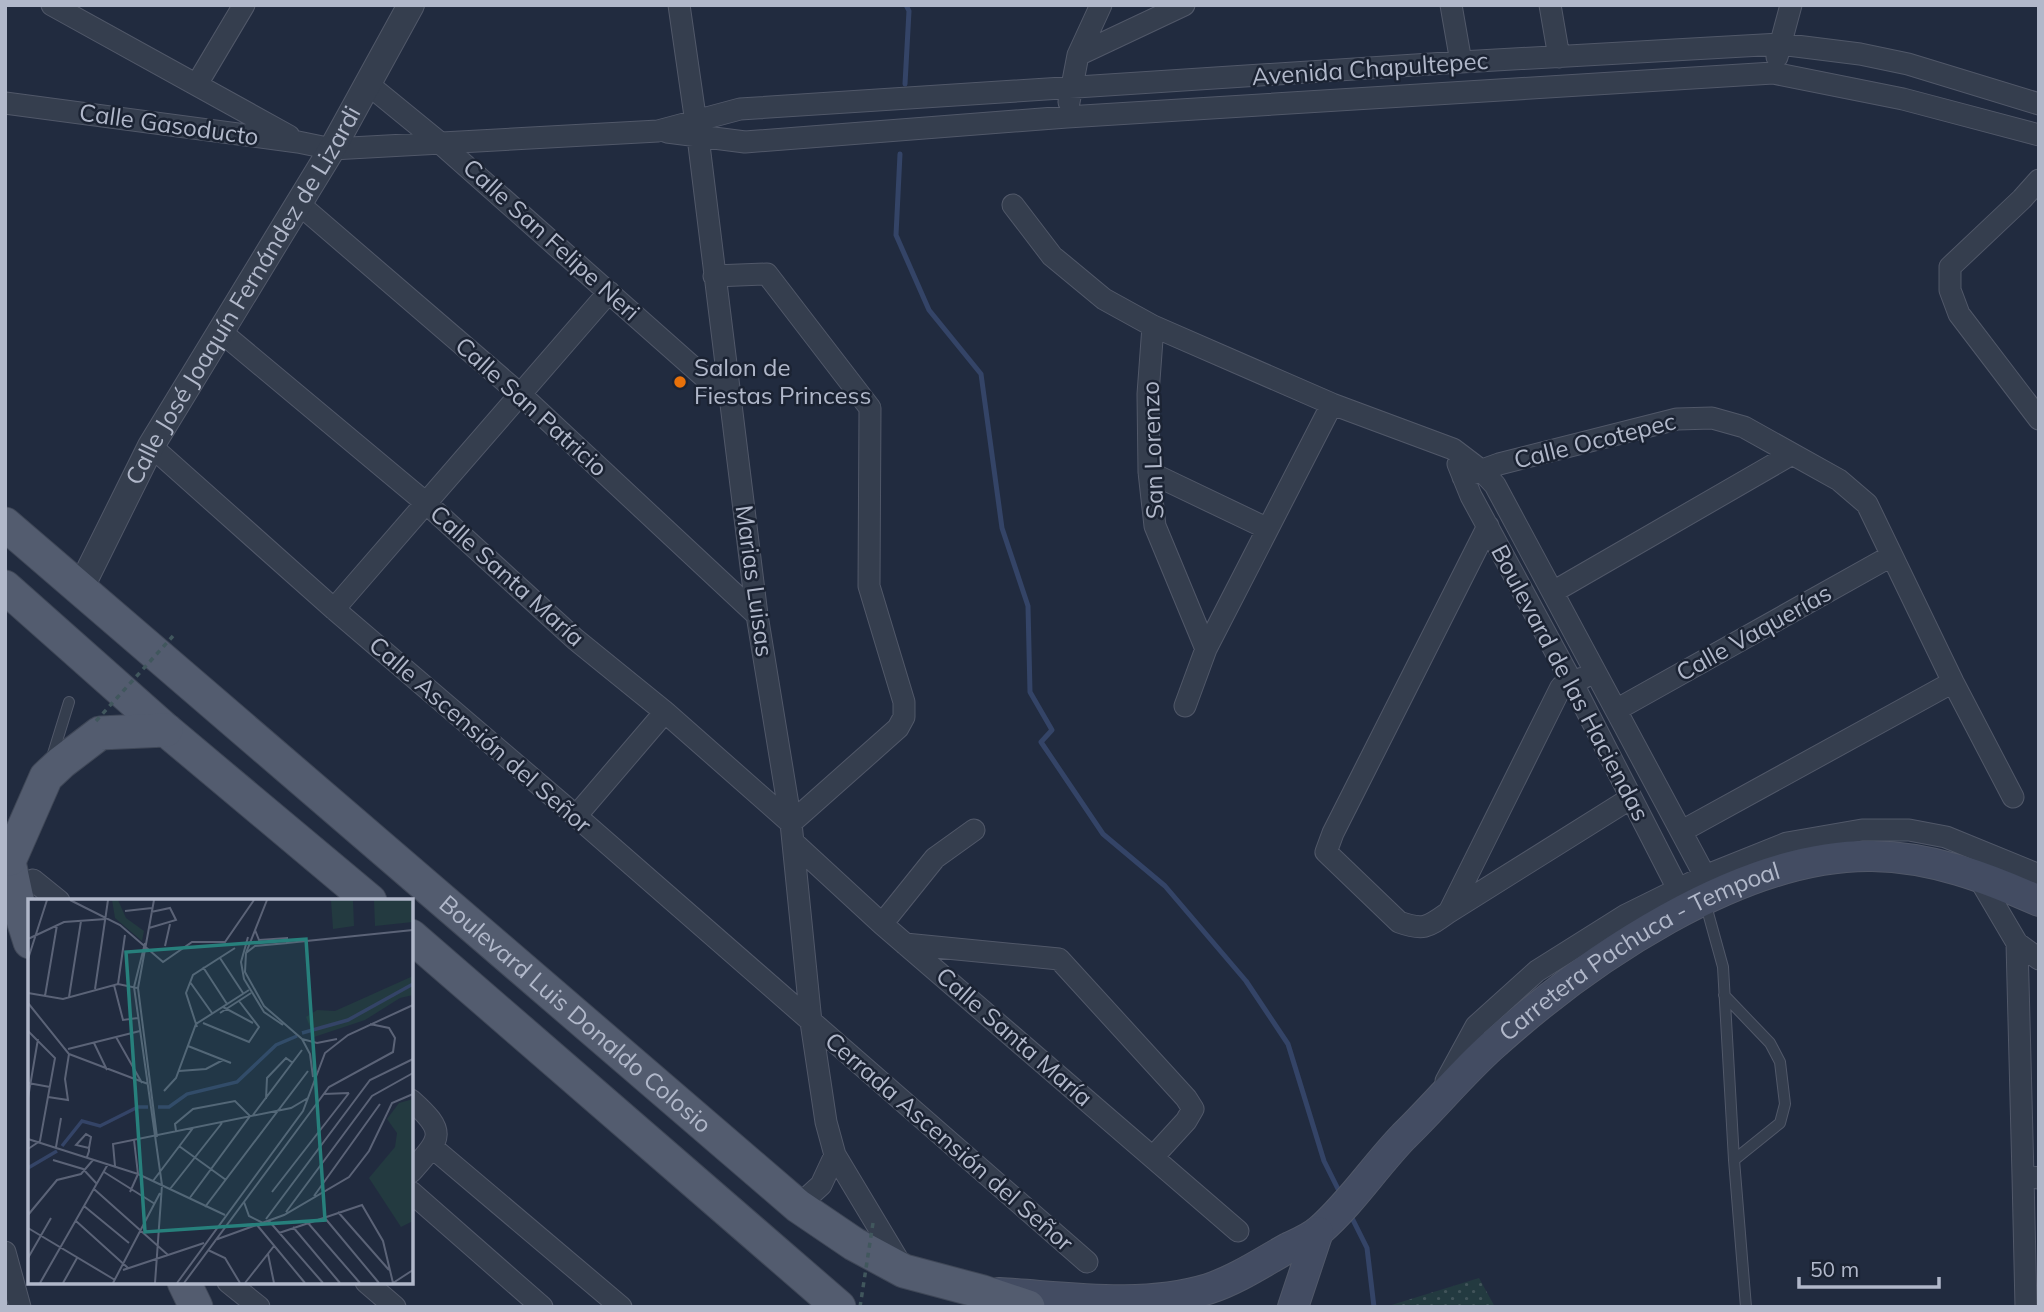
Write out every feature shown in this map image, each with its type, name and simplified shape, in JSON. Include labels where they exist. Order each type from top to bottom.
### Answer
[{"type":"main road","name":"Boulevard Luis Donaldo Colosio","points":[[5,524],[798,1206],[853,1244],[904,1271],[984,1292],[1028,1307]]},
{"type":"main road","points":[[5,587],[166,730],[368,899]]},
{"type":"main road","points":[[28,934],[14,880],[46,777],[100,733],[166,730]]},
{"type":"main road","name":"Carretera Pachuca - Tempoal","points":[[984,1292],[1157,1299],[1209,1289],[1246,1272],[1325,1225],[1401,1140],[1489,1049],[1537,1006],[1635,939],[1696,888],[1833,858],[1873,856],[1952,866],[2039,901]]},
{"type":"main road","name":"Boulevard Luis Donaldo Colosio","points":[[413,938],[839,1307]]},
{"type":"main road","name":"Carretera Pachuca - Tempoal","points":[[1293,1307],[1325,1225]]},
{"type":"main road","points":[[185,1284],[196,1307]]},
{"type":"street","points":[[52,5],[298,142]]},
{"type":"street","points":[[197,84],[244,5]]},
{"type":"street","name":"Calle José Joaquín Fernández de Lizardi","points":[[80,589],[151,446],[332,149],[411,5]]},
{"type":"street","name":"Marias Luisas","points":[[679,5],[697,129],[757,615],[792,832],[811,1022],[826,1122],[835,1155],[904,1271]]},
{"type":"street","points":[[1068,117],[1078,55],[1101,5]]},
{"type":"street","points":[[1078,55],[1184,5]]},
{"type":"street","points":[[1451,5],[1461,62]]},
{"type":"street","points":[[1550,5],[1559,57]]},
{"type":"street","points":[[1773,73],[1791,5]]},
{"type":"street","name":"Avenida Chapultepec","points":[[697,129],[740,109],[1780,44],[1860,54],[1908,64],[2039,104]]},
{"type":"street","name":"Avenida Chapultepec","points":[[697,129],[745,142],[1068,117],[1773,73],[1903,99],[2039,135]]},
{"type":"street","name":"Calle San Felipe Neri","points":[[369,85],[440,143],[729,399]]},
{"type":"street","name":"Calle Gasoducto","points":[[5,103],[298,142],[332,149],[697,129]]},
{"type":"street","points":[[2039,180],[2022,200],[1950,267],[1950,290],[1959,314],[2039,419]]},
{"type":"street","name":"Calle San Patricio","points":[[299,204],[521,395],[757,615]]},
{"type":"street","points":[[1013,205],[1052,256],[1104,299],[1153,326],[1332,404],[1453,449],[1472,474]]},
{"type":"street","points":[[714,276],[767,274],[870,408],[869,586],[904,702],[904,717],[898,729],[792,832]]},
{"type":"street","points":[[334,609],[609,292]]},
{"type":"street","name":"San Lorenzo","points":[[1153,326],[1148,394],[1149,472],[1155,526],[1206,649]]},
{"type":"street","name":"Calle Santa María","points":[[220,331],[426,503],[575,639],[665,712],[792,832],[882,924],[1238,1231]]},
{"type":"street","points":[[1185,706],[1206,649],[1332,404]]},
{"type":"street","name":"Calle Ocotepec","points":[[1472,474],[1499,464],[1677,419],[1712,418],[1744,427],[1839,480],[1867,504],[2012,797]]},
{"type":"street","name":"Calle Ascensión del Señor","points":[[151,446],[334,609],[811,1022]]},
{"type":"street","points":[[1553,592],[1792,454]]},
{"type":"street","points":[[1149,472],[1266,528]]},
{"type":"street","name":"Boulevard de las Haciendas","points":[[1472,474],[1488,526],[1631,798],[1696,888]]},
{"type":"street","name":"Boulevard de las Haciendas","points":[[1472,474],[1495,485],[1553,592],[1682,831],[1696,888]]},
{"type":"street","points":[[1488,526],[1333,833],[1326,852],[1399,922],[1412,927],[1429,927],[1631,798]]},
{"type":"street","name":"Calle Vaquerías","points":[[1616,710],[1891,556]]},
{"type":"street","points":[[1449,912],[1562,687],[1596,672]]},
{"type":"street","points":[[1682,831],[1953,682]]},
{"type":"street","points":[[576,816],[665,712]]},
{"type":"street","points":[[882,924],[935,858],[974,830]]},
{"type":"street","points":[[1696,888],[1787,843],[1862,830],[1897,830],[1946,837],[2039,875]]},
{"type":"street","points":[[1977,876],[2017,943],[2039,959]]},
{"type":"street","points":[[14,880],[55,899]]},
{"type":"street","points":[[2017,943],[2031,1177],[2025,1307]]},
{"type":"street","points":[[905,944],[1059,959],[1186,1098],[1193,1109],[1186,1121],[1153,1157]]},
{"type":"street","name":"Cerrada Ascensión del Señor","points":[[811,1022],[1087,1262]]},
{"type":"street","points":[[413,1102],[434,1123],[438,1136],[433,1148],[413,1170]]},
{"type":"street","points":[[433,1148],[621,1307]]},
{"type":"street","points":[[798,1206],[821,1185],[835,1155]]},
{"type":"street","points":[[413,1194],[542,1307]]},
{"type":"street","points":[[5,1252],[17,1305]]},
{"type":"street","points":[[230,1284],[259,1307]]},
{"type":"street","points":[[368,1284],[395,1307]]},
{"type":"lane","points":[[46,777],[69,702]]},
{"type":"lane","points":[[1696,888],[1723,967],[1746,1307]]},
{"type":"lane","points":[[1724,995],[1770,1043],[1780,1062],[1785,1104],[1780,1123],[1734,1160]]},
{"type":"path","points":[[96,720],[173,636]]},
{"type":"path","points":[[860,1307],[873,1223]]},
{"type":"green space","points":[[1479,1278],[1495,1307],[1385,1307]]},
{"type":"waterway","points":[[905,84],[909,11],[906,5]]},
{"type":"waterway","points":[[900,154],[896,235],[929,310],[981,374],[1002,528],[1028,606],[1030,692],[1052,730],[1041,742],[1103,834],[1165,886],[1246,981],[1288,1044],[1324,1161],[1341,1195]]},
{"type":"waterway","points":[[1350,1214],[1367,1248],[1374,1307]]},
{"type":"place","name":"Salon de Fiestas Princess","points":[[680,382]]}]
